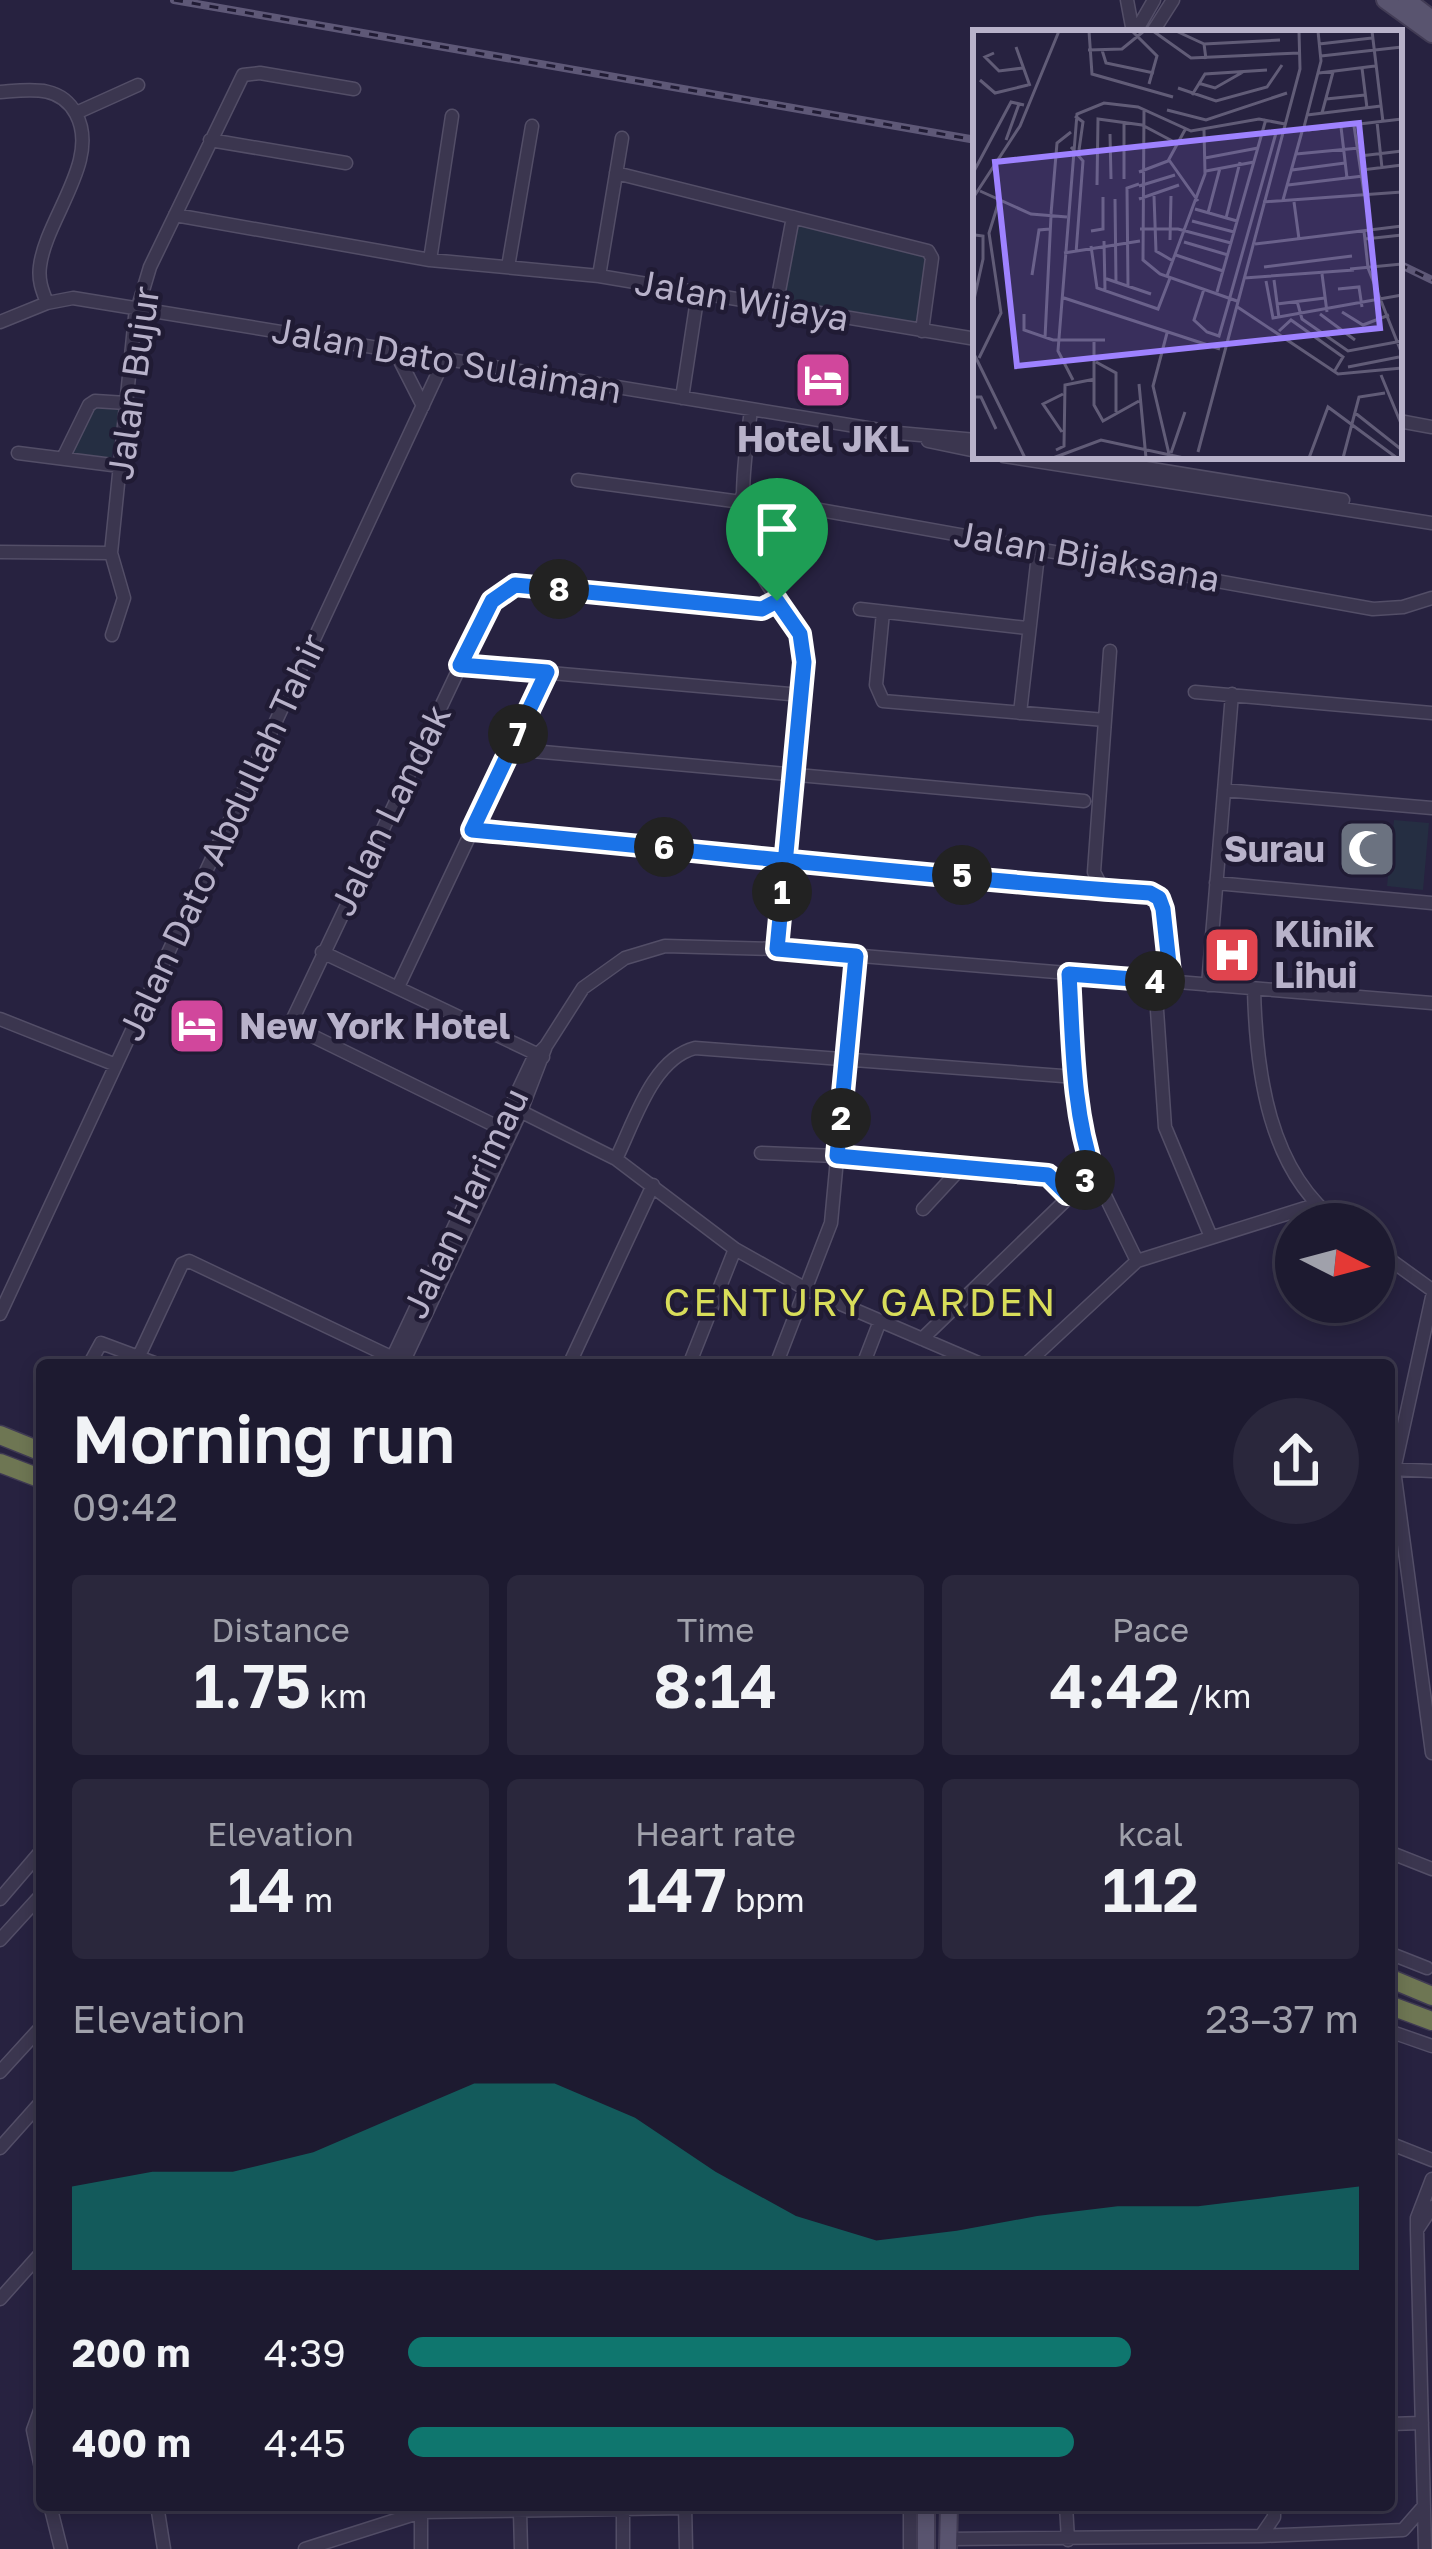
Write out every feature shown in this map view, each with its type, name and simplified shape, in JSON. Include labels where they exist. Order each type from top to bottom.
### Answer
[{"type":"highway","points":[[0,1463],[36,1477]]},
{"type":"highway","points":[[1395,1981],[1432,1996]]},
{"type":"highway","points":[[1395,2007],[1432,2021]]},
{"type":"main road","points":[[1385,0],[1432,34]]},
{"type":"main road","points":[[1408,0],[1432,19]]},
{"type":"main road","points":[[926,2511],[926,2549]]},
{"type":"main road","points":[[949,2511],[949,2544]]},
{"type":"street","points":[[1127,0],[1133,30]]},
{"type":"street","points":[[1136,30],[1154,0]]},
{"type":"street","points":[[1150,30],[1154,0]]},
{"type":"street","points":[[1152,30],[1173,0]]},
{"type":"street","name":"Jalan Bujur","points":[[112,634],[124,598],[111,554],[125,403],[138,307],[150,268],[237,83],[248,74],[354,89]]},
{"type":"street","points":[[76,113],[138,85]]},
{"type":"street","points":[[0,92],[47,91],[68,103],[76,113],[85,146],[44,244],[39,269],[47,303]]},
{"type":"street","points":[[430,260],[452,116]]},
{"type":"street","points":[[508,267],[532,126]]},
{"type":"street","points":[[598,276],[622,138]]},
{"type":"street","points":[[210,140],[346,163]]},
{"type":"street","points":[[616,173],[928,251],[932,258],[922,331]]},
{"type":"street","name":"Jalan Wijaya","points":[[175,215],[430,260],[598,276],[973,339]]},
{"type":"street","points":[[776,307],[793,217]]},
{"type":"street","points":[[682,398],[698,293]]},
{"type":"street","name":"Jalan Dato Sulaiman","points":[[0,322],[73,298],[751,410],[973,440]]},
{"type":"street","points":[[395,351],[423,406]]},
{"type":"street","name":"Jalan Dato Abdullah Tahir","points":[[0,1314],[444,360]]},
{"type":"street","points":[[63,458],[89,405],[103,400],[125,403]]},
{"type":"street","points":[[751,410],[742,499],[746,535],[758,568],[793,621],[803,647],[777,949]]},
{"type":"street","points":[[1402,422],[1432,427]]},
{"type":"street","name":"Jalan Dato Sulaiman","points":[[898,433],[973,451]]},
{"type":"street","points":[[18,453],[120,466]]},
{"type":"street","points":[[1024,459],[1432,519]]},
{"type":"street","points":[[1089,459],[1432,519]]},
{"type":"street","name":"Jalan Bijaksana","points":[[578,480],[742,499],[1039,546],[1373,609],[1432,598]]},
{"type":"street","points":[[1020,713],[1039,546]]},
{"type":"street","points":[[0,552],[111,554]]},
{"type":"street","name":"Jalan Landak","points":[[500,1129],[290,1025],[492,601],[515,585],[762,609],[777,601]]},
{"type":"street","points":[[860,609],[1027,628]]},
{"type":"street","points":[[883,611],[876,685],[883,701],[1105,720]]},
{"type":"street","points":[[1102,888],[1094,872],[1110,651]]},
{"type":"street","points":[[460,665],[801,695]]},
{"type":"street","points":[[398,987],[547,672]]},
{"type":"street","points":[[1195,692],[1432,713]]},
{"type":"street","points":[[1208,985],[1232,694]]},
{"type":"street","points":[[510,749],[1084,801]]},
{"type":"street","points":[[1224,790],[1432,808]]},
{"type":"street","points":[[472,830],[1150,893],[1159,898],[1171,982]]},
{"type":"street","points":[[1081,886],[1094,872]]},
{"type":"street","points":[[1216,884],[1432,903]]},
{"type":"street","name":"Jalan Harimau","points":[[397,1359],[542,1053],[583,988],[625,958],[690,944],[1432,1004]]},
{"type":"street","points":[[322,952],[542,1053]]},
{"type":"street","points":[[778,1359],[831,1222],[856,956]]},
{"type":"street","points":[[1069,974],[1085,1146],[1137,1261]]},
{"type":"street","points":[[1155,981],[1165,1127],[1211,1237]]},
{"type":"street","points":[[1254,989],[1265,1106],[1315,1203]]},
{"type":"street","points":[[0,1019],[116,1064]]},
{"type":"street","points":[[616,1160],[661,1071],[684,1051],[709,1047],[1076,1077]]},
{"type":"street","points":[[515,1109],[616,1160],[735,1249],[806,1289],[922,1339],[953,1359]]},
{"type":"street","name":"Jalan Harimau","points":[[397,1359],[500,1129],[515,1109]]},
{"type":"street","points":[[761,1153],[1048,1175],[1067,1194]]},
{"type":"street","points":[[923,1209],[961,1168]]},
{"type":"street","points":[[922,1339],[1067,1194],[1094,1173]]},
{"type":"street","points":[[572,1359],[653,1185]]},
{"type":"street","points":[[1031,1359],[1137,1261],[1275,1217]]},
{"type":"street","points":[[690,1359],[735,1249]]},
{"type":"street","points":[[139,1357],[182,1264],[189,1261],[387,1359]]},
{"type":"street","points":[[1395,1264],[1428,1290]]},
{"type":"street","points":[[1395,1450],[1430,1269]]},
{"type":"street","points":[[865,1359],[880,1321]]},
{"type":"street","points":[[92,1359],[101,1343],[144,1359]]},
{"type":"street","points":[[1395,1469],[1432,1471]]},
{"type":"street","points":[[1395,1497],[1432,1753]]},
{"type":"street","points":[[1395,1856],[1431,1867]]},
{"type":"street","points":[[0,1899],[36,1860]]},
{"type":"street","points":[[0,1940],[36,1901]]},
{"type":"street","points":[[1395,1956],[1427,1969]]},
{"type":"street","points":[[0,2072],[36,2033]]},
{"type":"street","points":[[1395,2033],[1432,2046]]},
{"type":"street","points":[[0,2148],[36,2109]]},
{"type":"street","points":[[1395,2146],[1432,2161]]},
{"type":"street","points":[[1423,2549],[1417,2218],[1432,2179]]},
{"type":"street","points":[[1417,2230],[1432,2206]]},
{"type":"street","points":[[2,2292],[36,2258]]},
{"type":"street","points":[[1395,2424],[1422,2423]]},
{"type":"street","points":[[1402,2530],[1424,2506]]},
{"type":"street","points":[[52,2511],[61,2549]]},
{"type":"street","points":[[158,2511],[164,2549]]},
{"type":"street","points":[[305,2549],[415,2511]]},
{"type":"street","points":[[421,2511],[421,2549]]},
{"type":"street","points":[[487,2511],[534,2511]]},
{"type":"street","points":[[623,2511],[623,2549]]},
{"type":"street","points":[[685,2511],[686,2549]]},
{"type":"street","points":[[910,2511],[910,2549]]},
{"type":"street","points":[[1066,2511],[1068,2540]]},
{"type":"street","points":[[1261,2536],[1274,2511],[1292,2534]]},
{"type":"street","points":[[520,2512],[520,2549]]},
{"type":"street","points":[[949,2544],[1203,2543],[1402,2530],[1423,2549]]},
{"type":"shaded area","points":[[794,222],[929,253],[919,323],[780,302]]},
{"type":"shaded area","points":[[120,406],[111,461],[72,453],[93,408]]},
{"type":"shaded area","points":[[1394,820],[1429,823],[1423,890],[1387,886]]},
{"type":"railway","points":[[174,0],[973,139]]},
{"type":"railway","points":[[1402,265],[1432,280]]},
{"type":"place","name":"Hotel JKL","points":[[823,380]]},
{"type":"place","name":"Surau","points":[[1367,849]]},
{"type":"place","name":"Klinik Lihui","points":[[1232,955]]},
{"type":"place","name":"New York Hotel","points":[[197,1026]]},
{"type":"district","name":"CENTURY GARDEN","points":[[861,1302]]},
{"type":"route","points":[[777,601],[762,609],[515,585],[500,593],[460,665],[547,672],[472,830],[632,844],[784,859],[1150,893],[1159,898],[1171,982],[1069,974],[1076,1077],[1085,1146],[1094,1173],[1067,1194],[1048,1175],[837,1156],[856,956],[777,949],[784,859],[804,662],[800,634],[777,601]]}]
